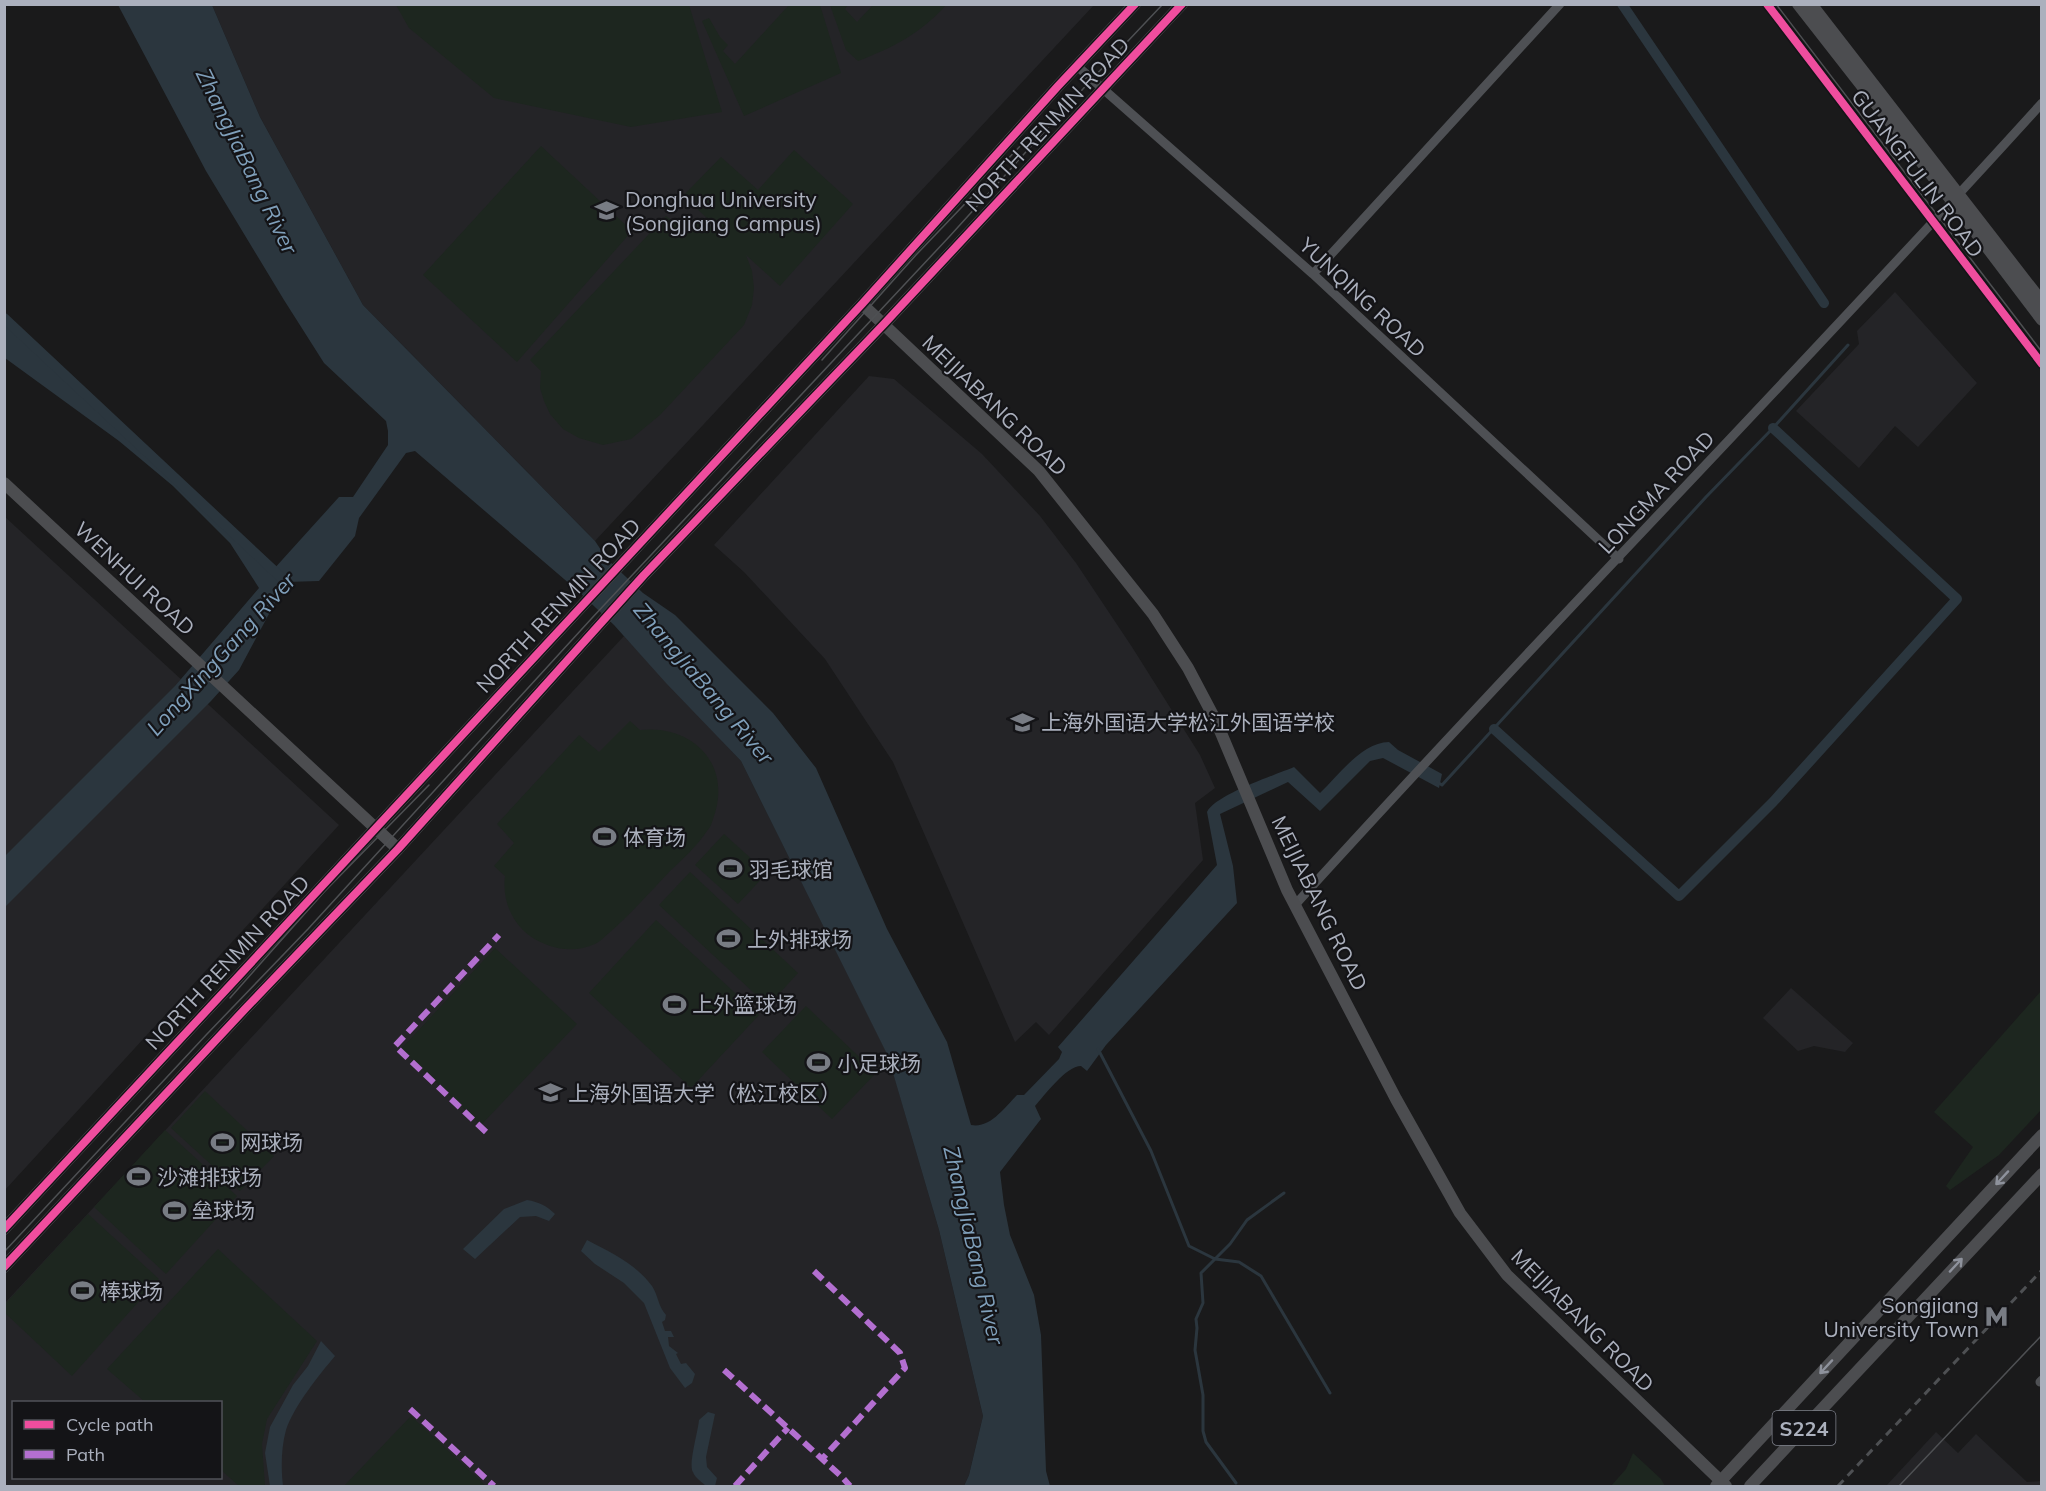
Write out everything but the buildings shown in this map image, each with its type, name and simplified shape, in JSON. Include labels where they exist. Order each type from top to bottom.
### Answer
[{"type":"main road","name":"NORTH RENMIN ROAD","points":[[4,1229],[862,304],[1135,4]]},
{"type":"main road","name":"NORTH RENMIN ROAD","points":[[4,1267],[398,849],[644,575],[884,324],[1182,4]]},
{"type":"main road","name":"GUANGFULIN ROAD","points":[[1798,4],[2042,302]]},
{"type":"main road","name":"GUANGFULIN ROAD","points":[[1811,4],[2042,320]]},
{"type":"main road","name":"MEIJIABANG ROAD","points":[[862,304],[1039,471],[1153,614],[1188,668],[1216,721],[1287,890],[1396,1099],[1460,1213],[1507,1275],[1721,1485]]},
{"type":"main road","name":"WENHUI ROAD","points":[[4,483],[398,849]]},
{"type":"main road","name":"S224","points":[[1721,1485],[2042,1135]]},
{"type":"main road","name":"S224","points":[[1750,1486],[2042,1174]]},
{"type":"street","points":[[1312,274],[1560,4]]},
{"type":"street","name":"YUNQING ROAD","points":[[1077,66],[1312,274],[1619,559]]},
{"type":"street","name":"LONGMA ROAD","points":[[1296,905],[1427,759],[1619,559],[2042,103]]},
{"type":"shaded area","name":"Donghua University (Songjiang Campus)","points":[[212,5],[1094,5],[595,541],[363,305],[260,117]]},
{"type":"shaded area","points":[[396,5],[689,5],[722,112],[631,127],[494,98],[409,28]]},
{"type":"shaded area","points":[[789,5],[820,5],[841,73],[744,116],[702,21],[709,18],[720,37],[728,45],[723,51],[735,64]]},
{"type":"shaded area","points":[[830,5],[848,5],[845,9],[857,22],[873,5],[946,5],[906,39],[858,61],[846,50]]},
{"type":"shaded area","points":[[541,146],[632,231],[517,362],[423,275]]},
{"type":"shaded area","points":[[794,150],[853,204],[780,286],[746,255],[752,271],[754,288],[752,305],[744,325],[660,415],[631,439],[603,445],[579,438],[563,429],[550,414],[540,388],[541,371],[530,360],[666,216],[676,224],[697,223],[719,229],[683,196],[721,157],[758,190]]},
{"type":"shaded area","points":[[1895,292],[1977,383],[1918,447],[1895,426],[1859,468],[1796,411],[1859,344],[1857,331]]},
{"type":"shaded area","name":"上海外国语大学松江外国语学校","points":[[869,376],[894,379],[982,454],[1040,516],[1076,563],[1132,647],[1200,755],[1215,788],[1195,803],[1203,860],[1049,1035],[1036,1022],[1015,1042],[893,762],[825,659],[744,572],[714,545]]},
{"type":"shaded area","points":[[4,516],[339,825],[5,1190],[4,1190]]},
{"type":"shaded area","name":"上海外国语大学（松江校区）","points":[[624,636],[741,761],[888,1055],[939,1230],[983,1416],[969,1475],[964,1486],[5,1486],[4,1304]]},
{"type":"shaded area","name":"体育场","points":[[630,721],[640,730],[659,730],[677,734],[704,752],[713,766],[718,782],[718,800],[711,824],[690,852],[599,942],[578,949],[553,947],[523,930],[509,909],[504,885],[505,876],[494,866],[514,843],[497,824],[579,735],[599,752]]},
{"type":"shaded area","name":"羽毛球馆","points":[[724,834],[767,873],[738,904],[695,865]]},
{"type":"shaded area","name":"上外排球场","points":[[690,872],[798,973],[768,1006],[659,905]]},
{"type":"shaded area","name":"上外篮球场","points":[[656,920],[759,1015],[691,1088],[589,993]]},
{"type":"shaded area","points":[[495,948],[577,1024],[481,1125],[401,1049]]},
{"type":"shaded area","points":[[1791,988],[1853,1043],[1845,1052],[1814,1046],[1798,1051],[1763,1018]]},
{"type":"shaded area","points":[[2041,991],[2041,1110],[1999,1155],[1950,1190],[1946,1186],[1973,1147],[1934,1112]]},
{"type":"shaded area","name":"小足球场","points":[[806,1006],[876,1073],[832,1119],[762,1052]]},
{"type":"shaded area","name":"网球场","points":[[205,1091],[274,1156],[240,1191],[171,1128]]},
{"type":"shaded area","name":"垒球场","points":[[165,1130],[237,1196],[166,1274],[94,1207]]},
{"type":"shaded area","name":"棒球场","points":[[88,1214],[159,1279],[72,1376],[5,1313],[5,1304]]},
{"type":"shaded area","points":[[218,1249],[317,1341],[267,1419],[262,1444],[265,1486],[239,1486],[222,1471],[222,1401],[144,1401],[107,1369]]},
{"type":"shaded area","points":[[411,1416],[486,1486],[344,1486]]},
{"type":"shaded area","points":[[1936,1432],[1958,1453],[1976,1434],[2027,1482],[2041,1481],[2041,1486],[1886,1486]]},
{"type":"shaded area","points":[[1633,1453],[1661,1479],[1665,1486],[1611,1486],[1626,1469]]},
{"type":"water","points":[[118,5],[212,5],[260,117],[363,305],[595,541],[607,559],[643,593],[675,615],[773,713],[816,768],[887,929],[947,1042],[971,1125],[985,1124],[991,1120],[1017,1095],[1024,1095],[1059,1059],[1062,1052],[1058,1047],[1217,865],[1207,812],[1221,799],[1294,767],[1320,793],[1360,754],[1369,748],[1389,742],[1398,750],[1442,774],[1439,788],[1383,758],[1370,761],[1320,811],[1288,782],[1220,814],[1233,866],[1237,903],[1106,1045],[1087,1071],[1081,1066],[1069,1071],[1035,1106],[1041,1119],[1000,1172],[1010,1235],[1034,1295],[1041,1335],[1046,1471],[1050,1486],[964,1486],[969,1475],[983,1416],[939,1230],[888,1056],[741,761],[614,625],[578,591],[415,451],[406,453],[359,518],[355,536],[319,581],[286,582],[239,670],[211,701],[5,907],[5,856],[175,686],[259,588],[230,543],[173,486],[119,441],[5,358],[5,322],[273,570],[339,497],[353,497],[388,445],[386,421],[324,363],[284,300],[206,171]]},
{"type":"water","points":[[527,1200],[542,1205],[555,1214],[549,1221],[536,1216],[520,1217],[475,1259],[463,1249],[504,1209]]},
{"type":"water","points":[[587,1240],[630,1265],[652,1286],[666,1315],[662,1322],[665,1331],[671,1331],[674,1337],[668,1337],[669,1346],[678,1353],[676,1354],[681,1364],[686,1363],[695,1374],[692,1383],[685,1388],[670,1368],[644,1303],[624,1283],[595,1264],[581,1251]]},
{"type":"water","points":[[321,1341],[335,1356],[301,1401],[286,1430],[282,1458],[283,1486],[270,1486],[265,1453],[270,1427]]},
{"type":"water","points":[[708,1412],[715,1414],[706,1457],[707,1467],[717,1478],[715,1486],[706,1486],[695,1476],[692,1468],[699,1420]]},
{"type":"waterway","points":[[1622,4],[1824,303]]},
{"type":"waterway","name":"LongXingGang River","points":[[4,318],[286,582]]},
{"type":"waterway","points":[[1437,782],[1442,785],[1848,345]]},
{"type":"waterway","points":[[1494,729],[1679,896],[1773,802],[1957,599],[1773,428]]},
{"type":"waterway","points":[[1098,1049],[1151,1151],[1189,1246],[1215,1259],[1239,1262],[1261,1276],[1330,1393]]},
{"type":"waterway","points":[[1236,1483],[1206,1442],[1203,1431],[1203,1395],[1195,1350],[1196,1319],[1203,1303],[1201,1273],[1230,1244],[1247,1220],[1284,1193]]},
{"type":"tram line","points":[[4,1252],[308,929],[592,618],[949,237],[1163,4]]},
{"type":"tram line","points":[[1776,4],[2042,352]]},
{"type":"tram line","points":[[822,360],[916,255],[1026,140]]},
{"type":"tram line","points":[[230,998],[324,892],[429,785]]},
{"type":"tram line","points":[[1899,1486],[2042,1335]]},
{"type":"railway","points":[[1838,1486],[2042,1270]]},
{"type":"marked path","points":[[486,1132],[395,1046],[499,935]]},
{"type":"marked path","points":[[814,1271],[900,1353],[905,1368],[822,1459]]},
{"type":"marked path","points":[[724,1370],[850,1486]]},
{"type":"marked path","points":[[410,1409],[494,1486]]},
{"type":"marked path","points":[[735,1486],[788,1428]]},
{"type":"cycle path","points":[[4,1229],[862,304],[1135,4]]},
{"type":"cycle path","points":[[4,1267],[398,849],[644,575],[884,324],[1182,4]]},
{"type":"cycle path","points":[[1767,4],[2042,364]]},
{"type":"place","name":"Donghua University (Songjiang Campus)","points":[[607,211]]},
{"type":"place","name":"上海外国语大学松江外国语学校","points":[[1023,722]]},
{"type":"place","name":"体育场","points":[[605,837]]},
{"type":"place","name":"羽毛球馆","points":[[731,869]]},
{"type":"place","name":"上外排球场","points":[[729,939]]},
{"type":"place","name":"上外篮球场","points":[[674,1004]]},
{"type":"place","name":"小足球场","points":[[819,1063]]},
{"type":"place","name":"上海外国语大学（松江校区）","points":[[550,1093]]},
{"type":"place","name":"网球场","points":[[222,1142]]},
{"type":"place","name":"沙滩排球场","points":[[139,1177]]},
{"type":"place","name":"垒球场","points":[[174,1210]]},
{"type":"place","name":"棒球场","points":[[82,1291]]},
{"type":"place","name":"Songjiang University Town","points":[[1997,1317]]},
{"type":"water label","name":"ZhangJiaBang River","points":[[247,161]]},
{"type":"water label","name":"ZhangJiaBang River","points":[[704,683]]},
{"type":"water label","name":"ZhangJiaBang River","points":[[974,1245]]}]
